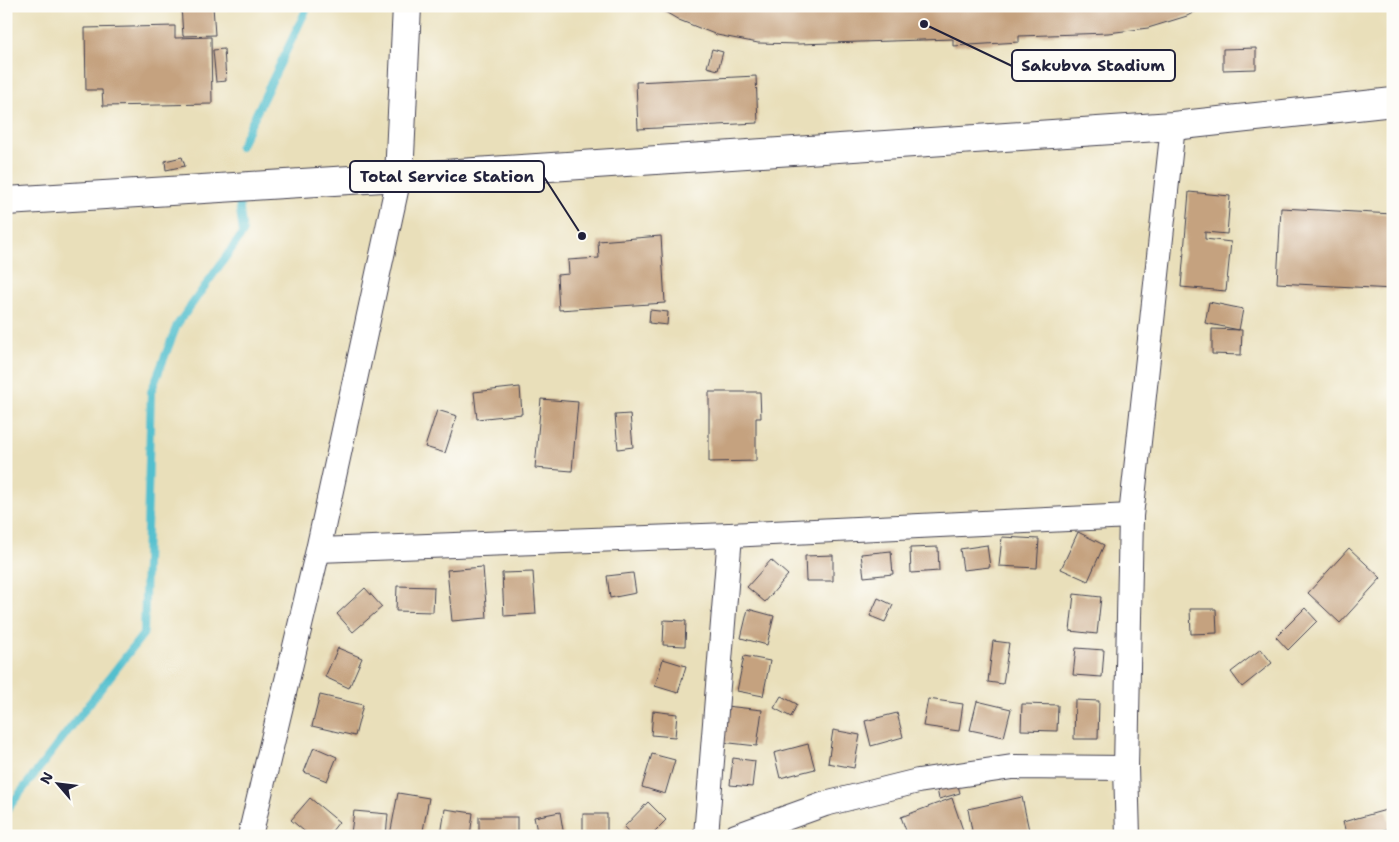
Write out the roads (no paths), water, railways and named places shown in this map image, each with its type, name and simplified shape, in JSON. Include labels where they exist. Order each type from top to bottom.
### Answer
[{"type":"street","points":[[250,836],[318,550],[399,177],[406,6]]},
{"type":"street","points":[[6,201],[1173,126],[1393,102]]},
{"type":"street","points":[[1128,836],[1126,768],[1131,516],[1173,126]]},
{"type":"street","points":[[318,550],[730,536],[1131,516]]},
{"type":"street","points":[[706,836],[730,536]]},
{"type":"street","points":[[736,836],[825,804],[918,781],[1012,767],[1126,768]]},
{"type":"waterway","points":[[240,147],[308,6]]},
{"type":"waterway","points":[[6,811],[144,633],[151,392],[177,325],[243,233],[239,202]]},
{"type":"place","name":"Sakubva Stadium","points":[[924,24]]},
{"type":"place","name":"Total Service Station","points":[[582,236]]}]
